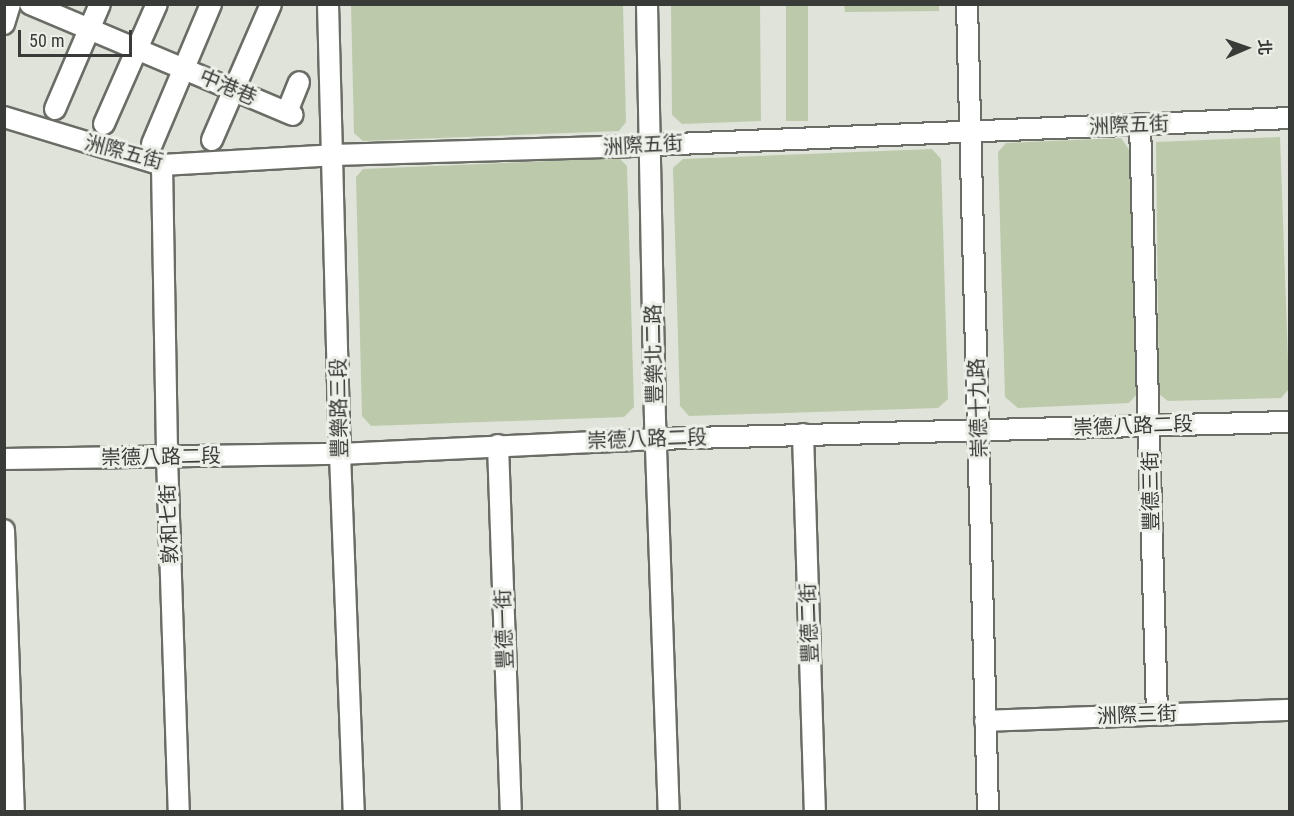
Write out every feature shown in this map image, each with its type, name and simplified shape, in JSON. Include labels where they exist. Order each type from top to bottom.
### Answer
[{"type":"street","points":[[4,24],[10,4]]},
{"type":"street","name":"中港巷","points":[[30,4],[290,113],[299,82]]},
{"type":"street","points":[[56,109],[100,4]]},
{"type":"street","points":[[104,124],[157,4]]},
{"type":"street","points":[[152,144],[211,4]]},
{"type":"street","points":[[212,140],[271,4]]},
{"type":"street","name":"豐樂路三段","points":[[328,4],[340,454],[354,812]]},
{"type":"street","name":"豐樂北二路","points":[[647,4],[656,439],[669,812]]},
{"type":"street","name":"崇德十九路","points":[[967,4],[988,812]]},
{"type":"street","name":"洲際五街","points":[[4,117],[162,165],[333,155],[1290,118]]},
{"type":"street","name":"豐德三街","points":[[1140,124],[1157,714]]},
{"type":"street","name":"敦和七街","points":[[162,165],[167,457],[179,812]]},
{"type":"street","name":"崇德八路二段","points":[[4,459],[340,454],[803,434],[1290,423]]},
{"type":"street","name":"豐德二街","points":[[803,434],[815,812]]},
{"type":"street","name":"豐德一街","points":[[498,446],[511,812]]},
{"type":"street","points":[[4,530],[14,812]]},
{"type":"street","name":"洲際三街","points":[[985,721],[1290,710]]},
{"type":"green space","points":[[351,5],[623,5],[626,122],[619,131],[363,141],[354,133]]},
{"type":"green space","points":[[671,5],[760,5],[761,121],[682,124],[672,115]]},
{"type":"green space","points":[[786,5],[808,5],[808,121],[786,121]]},
{"type":"green space","points":[[844,5],[939,5],[939,11],[845,12]]},
{"type":"green space","points":[[1280,137],[1289,389],[1281,398],[1168,401],[1159,394],[1156,142]]},
{"type":"green space","points":[[1121,138],[1130,151],[1136,395],[1129,403],[1018,408],[1005,397],[998,152],[1006,143]]},
{"type":"green space","points":[[932,149],[941,159],[948,399],[938,408],[689,416],[680,406],[673,168],[683,159]]},
{"type":"green space","points":[[619,158],[627,166],[634,407],[624,417],[371,426],[362,416],[356,177],[363,169]]}]
